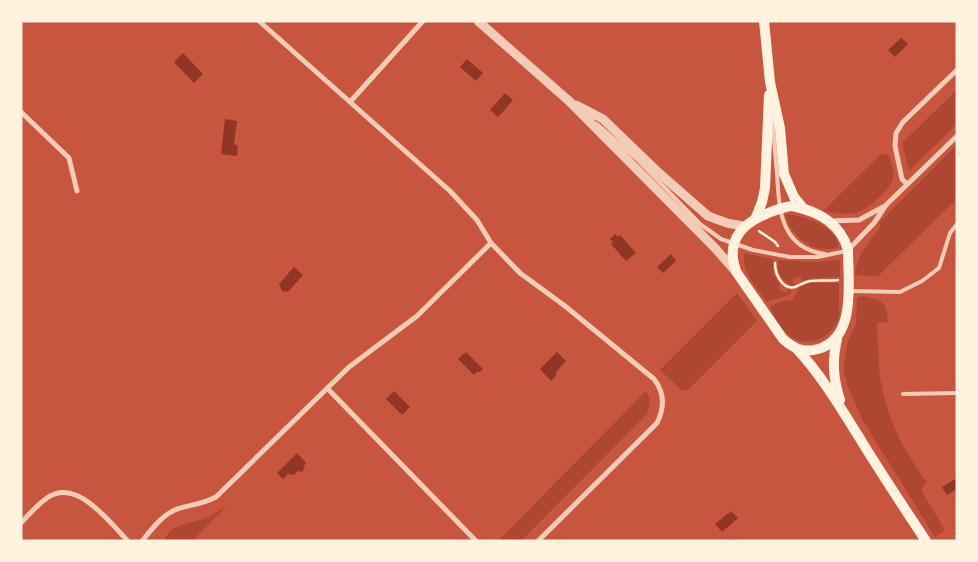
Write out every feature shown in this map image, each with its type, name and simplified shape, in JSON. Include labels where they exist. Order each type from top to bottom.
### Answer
[{"type":"main road","points":[[764,21],[770,82],[780,128],[784,174],[794,197],[803,208]]},
{"type":"main road","points":[[756,217],[765,188],[770,82]]},
{"type":"main road","points":[[837,339],[817,349],[807,351],[790,346],[777,332],[734,266],[734,244],[743,226],[756,217],[780,208],[792,206],[803,208],[830,221],[846,240],[848,250],[846,321],[837,339],[833,363],[833,375],[842,408]]},
{"type":"main road","points":[[797,349],[813,367],[842,408],[926,541]]},
{"type":"street","points":[[259,21],[450,191],[477,220],[490,244],[520,273],[565,306],[654,379],[661,391],[664,399],[663,409],[657,423],[538,541]]},
{"type":"street","points":[[350,102],[423,21]]},
{"type":"street","points":[[478,21],[569,101],[715,248],[737,273]]},
{"type":"street","points":[[907,184],[902,179],[895,146],[896,133],[903,122],[957,70]]},
{"type":"street","points":[[569,101],[603,119],[708,216],[727,223],[743,226]]},
{"type":"street","points":[[21,112],[69,158],[77,192]]},
{"type":"street","points":[[848,250],[874,223],[886,205],[957,136]]},
{"type":"street","points":[[830,221],[859,220],[886,205]]},
{"type":"street","points":[[142,541],[163,517],[177,510],[216,498],[349,367],[417,316],[490,244]]},
{"type":"street","points":[[327,388],[476,541]]},
{"type":"street","points":[[21,522],[47,498],[56,493],[68,492],[90,502],[128,541]]},
{"type":"lane","points":[[770,82],[781,217],[786,228],[801,246],[815,253],[832,255]]},
{"type":"lane","points":[[569,101],[616,139],[707,230],[721,239],[753,250],[790,257],[818,257],[848,250]]},
{"type":"lane","points":[[848,291],[900,292],[922,281],[940,268],[950,233],[957,224]]},
{"type":"lane","points":[[903,394],[957,393]]},
{"type":"path","points":[[796,286],[809,281],[848,280]]},
{"type":"shaded area","points":[[901,38],[908,44],[895,57],[888,50]]},
{"type":"shaded area","points":[[183,53],[203,74],[194,83],[174,62]]},
{"type":"shaded area","points":[[467,59],[483,73],[476,81],[460,67]]},
{"type":"shaded area","points":[[957,90],[957,124],[909,171],[902,143]]},
{"type":"shaded area","points":[[505,93],[513,100],[498,117],[490,110]]},
{"type":"shaded area","points":[[225,119],[237,121],[234,144],[238,146],[237,156],[221,154]]},
{"type":"shaded area","points":[[957,145],[957,199],[878,276],[855,275],[858,261],[868,243],[881,226],[879,223]]},
{"type":"shaded area","points":[[880,155],[889,155],[893,180],[875,201],[856,213],[842,214],[823,211]]},
{"type":"shaded area","points":[[786,214],[802,217],[825,227],[832,233],[839,247],[820,249],[803,241],[787,221]]},
{"type":"shaded area","points":[[615,234],[618,237],[620,235],[636,253],[626,261],[611,244],[613,242],[610,239]]},
{"type":"shaded area","points":[[744,253],[773,259],[773,274],[780,284],[778,289],[786,293],[789,289],[791,294],[767,302],[747,273]]},
{"type":"shaded area","points":[[671,254],[676,261],[663,273],[657,267]]},
{"type":"shaded area","points":[[778,260],[813,262],[840,260],[840,277],[816,278],[802,281],[800,276],[792,280],[794,284],[792,286],[780,275]]},
{"type":"shaded area","points":[[294,267],[303,275],[288,292],[282,291],[279,284]]},
{"type":"shaded area","points":[[810,283],[839,283],[840,313],[837,322],[826,335],[819,339],[803,341],[794,339],[786,333],[776,320],[770,306],[792,300],[800,287]]},
{"type":"shaded area","points":[[737,293],[757,321],[688,390],[682,390],[660,370]]},
{"type":"shaded area","points":[[863,296],[879,301],[886,309],[888,322],[877,323],[879,371],[886,406],[910,458],[927,482],[921,490],[945,530],[935,537],[862,419],[848,387],[844,372],[844,361],[848,341],[856,324],[857,298]]},
{"type":"shaded area","points":[[466,352],[483,369],[480,372],[476,372],[474,375],[458,359]]},
{"type":"shaded area","points":[[557,352],[566,361],[551,381],[540,369]]},
{"type":"shaded area","points":[[394,391],[410,407],[402,415],[386,399]]},
{"type":"shaded area","points":[[646,391],[650,399],[648,413],[521,541],[498,541]]},
{"type":"shaded area","points":[[297,453],[306,463],[304,469],[302,472],[298,471],[294,475],[288,474],[283,479],[277,473]]},
{"type":"shaded area","points":[[957,478],[957,489],[947,495],[942,487]]},
{"type":"shaded area","points":[[227,506],[192,541],[164,541],[167,535],[176,527],[208,517]]},
{"type":"shaded area","points":[[731,511],[738,518],[722,532],[715,524]]}]
